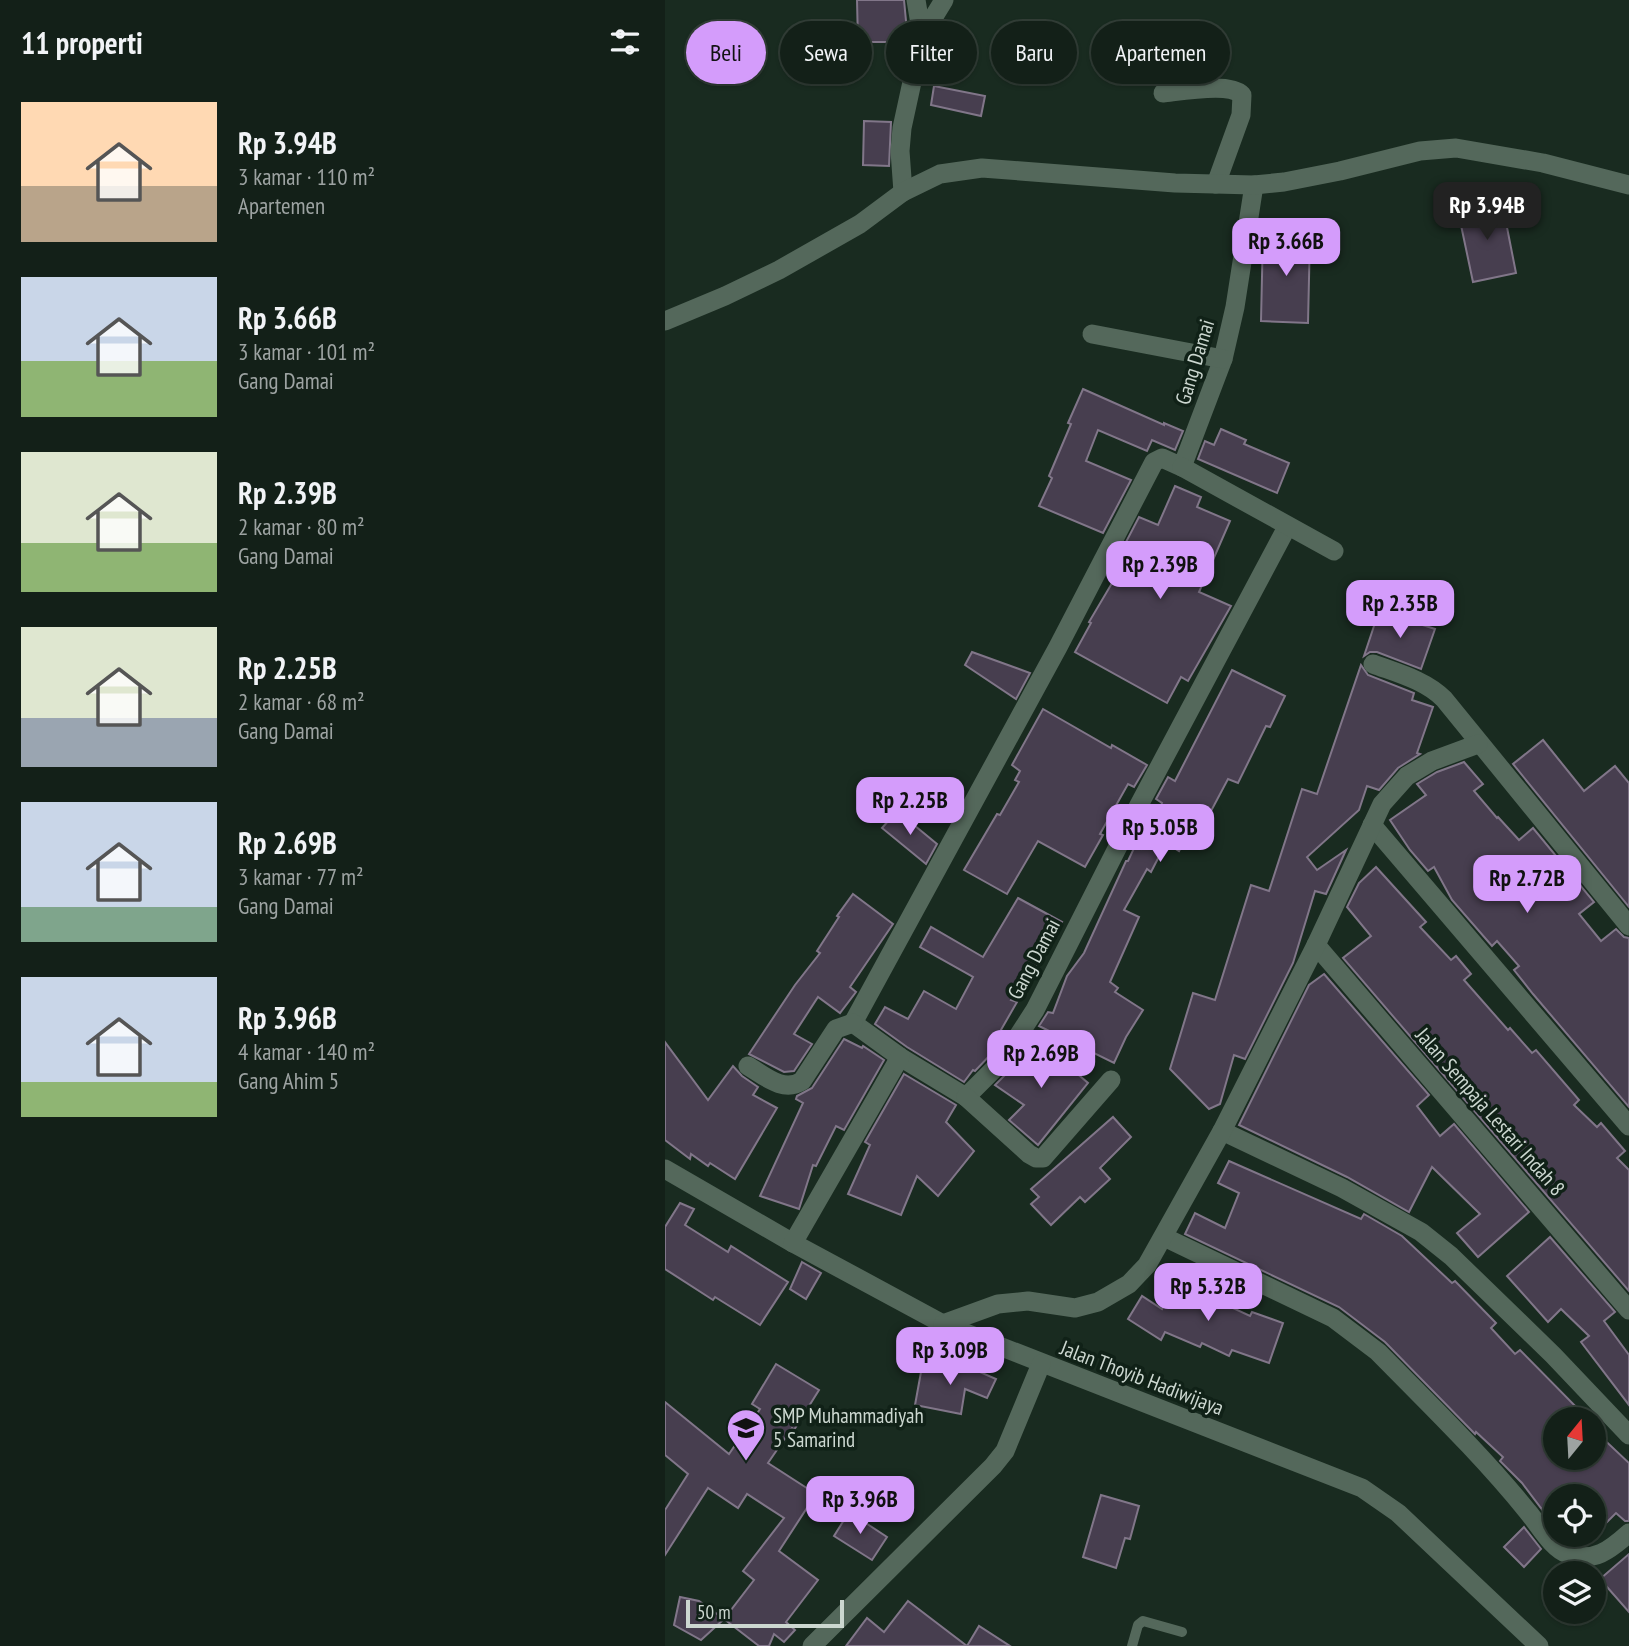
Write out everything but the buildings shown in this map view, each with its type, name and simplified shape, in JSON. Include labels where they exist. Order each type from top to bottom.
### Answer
[{"type":"street","points":[[916,0],[920,21]]},
{"type":"street","points":[[931,21],[944,0]]},
{"type":"street","points":[[903,192],[900,151],[912,84]]},
{"type":"street","points":[[1163,93],[1224,88],[1237,89],[1242,94],[1244,101],[1241,115],[1216,184]]},
{"type":"street","points":[[665,321],[779,270],[860,224],[903,192],[940,174],[982,167],[1254,186],[1340,172],[1420,151],[1456,148],[1543,163],[1629,185]]},
{"type":"street","name":"Gang Damai","points":[[1182,467],[1223,359],[1235,307],[1254,186]]},
{"type":"street","points":[[1093,334],[1223,359]]},
{"type":"street","points":[[748,1066],[780,1084],[796,1085],[802,1081],[836,1029],[853,1023],[1058,647],[1154,462],[1162,458],[1182,467],[1334,551]]},
{"type":"street","name":"Gang Damai","points":[[966,1097],[1002,1061],[1035,1010],[1139,804],[1287,527]]},
{"type":"street","points":[[1373,664],[1436,691],[1629,926]]},
{"type":"street","points":[[943,1324],[998,1304],[1028,1301],[1075,1308],[1098,1303],[1129,1284],[1147,1265],[1222,1131],[1316,945],[1371,825],[1391,792],[1407,776],[1433,761],[1478,744]]},
{"type":"street","points":[[1371,825],[1629,1126]]},
{"type":"street","name":"Jalan Sempaja Lestari Indah 8","points":[[1316,945],[1629,1310]]},
{"type":"street","points":[[853,1023],[900,1057],[966,1097],[1036,1158],[1043,1158],[1111,1080]]},
{"type":"street","points":[[793,1243],[900,1057]]},
{"type":"street","points":[[1222,1131],[1342,1188],[1421,1232],[1451,1256],[1553,1355],[1629,1436]]},
{"type":"street","name":"Jalan Thoyib Hadiwijaya","points":[[665,1169],[793,1243],[943,1324],[1362,1488],[1398,1513],[1539,1646]]},
{"type":"street","points":[[1164,1237],[1333,1318],[1355,1332],[1378,1352],[1507,1486],[1565,1553],[1585,1559],[1597,1556],[1612,1549],[1629,1533]]},
{"type":"street","points":[[817,1645],[1005,1451],[1041,1364]]},
{"type":"lane","points":[[1132,1646],[1138,1625],[1143,1621],[1182,1632]]},
{"type":"place","name":"SMP Muhammadiyah 5 Samarind","points":[[746,1462]]}]
